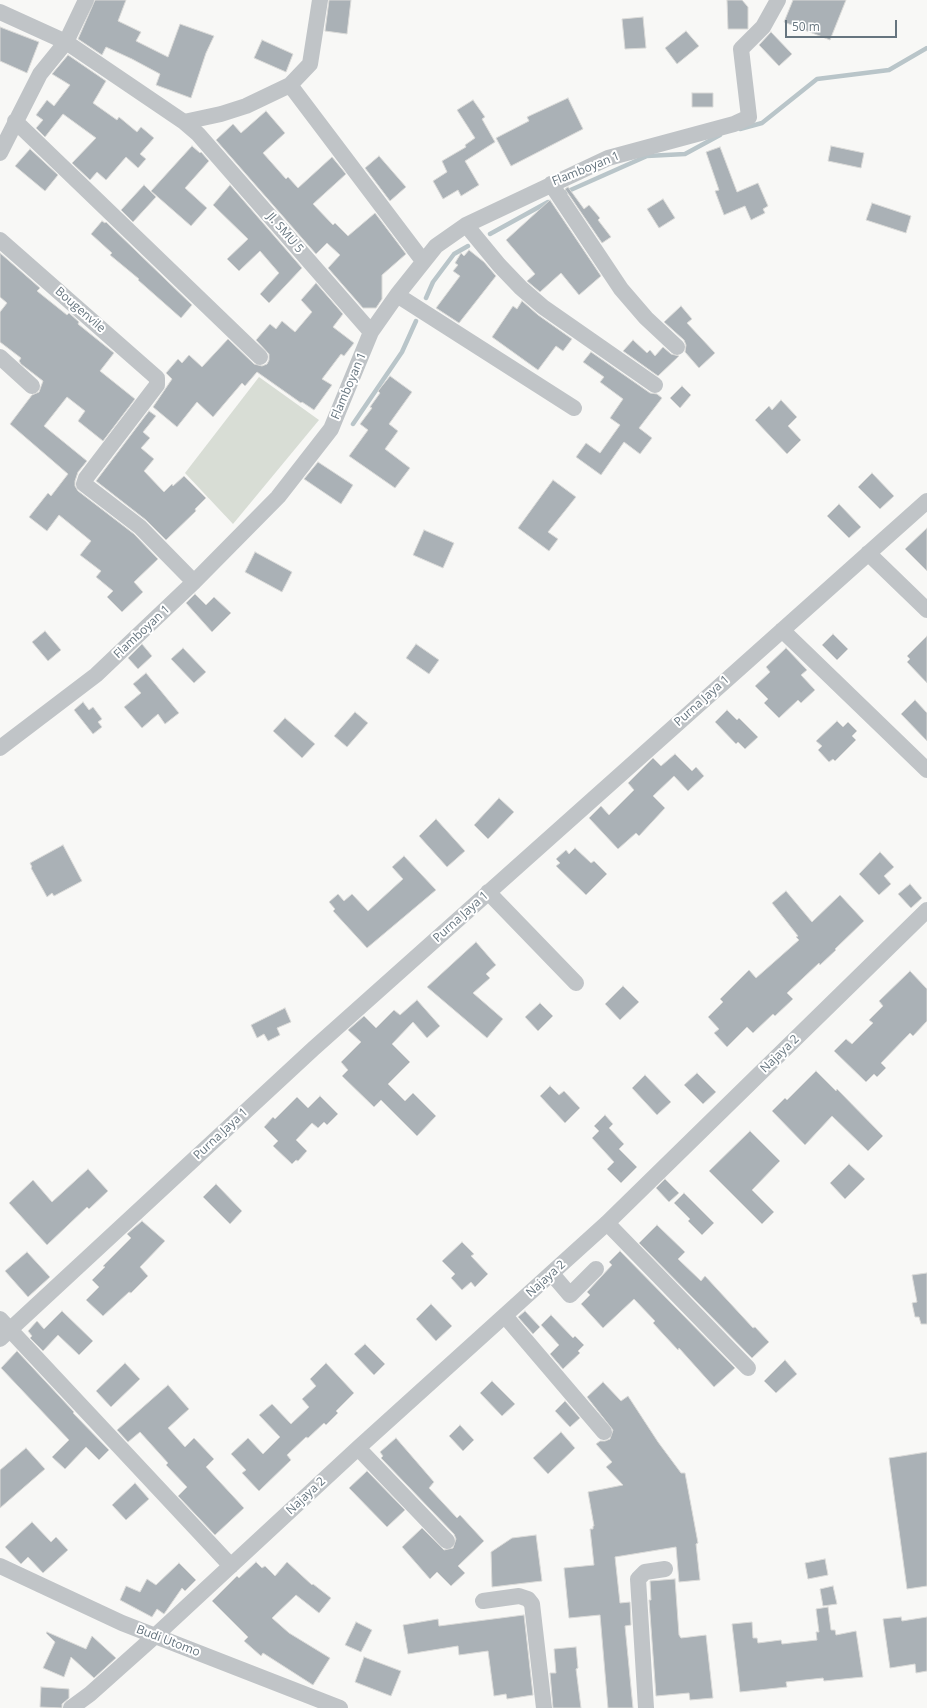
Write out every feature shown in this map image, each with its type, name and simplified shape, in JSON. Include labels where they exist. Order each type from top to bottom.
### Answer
[{"type":"street","points":[[0,153],[40,74],[66,42],[86,0]]},
{"type":"street","points":[[0,12],[66,42],[185,123],[221,114],[294,91],[310,64],[320,0]]},
{"type":"street","name":"Flamboyan 1","points":[[0,748],[96,675],[194,582],[278,497],[331,429],[371,332],[397,295],[436,246],[466,225],[608,158],[734,124],[749,117],[741,49],[763,27],[778,0]]},
{"type":"street","points":[[294,91],[423,261]]},
{"type":"street","points":[[15,121],[260,357]]},
{"type":"street","name":"Jl. SMU 5","points":[[185,123],[198,134],[371,332]]},
{"type":"street","points":[[551,184],[621,289],[646,318],[677,347]]},
{"type":"street","points":[[466,225],[499,265],[521,288],[543,307],[655,385]]},
{"type":"street","name":"Bougenvile","points":[[0,240],[157,378],[158,381],[83,482],[87,487],[140,527],[194,582]]},
{"type":"street","points":[[397,295],[574,408]]},
{"type":"street","points":[[0,357],[32,386]]},
{"type":"street","name":"Purna Jaya 1","points":[[4,1329],[488,892],[927,501]]},
{"type":"street","points":[[868,553],[927,610]]},
{"type":"street","points":[[782,630],[927,770]]},
{"type":"street","points":[[488,892],[576,983]]},
{"type":"street","name":"Najaya 2","points":[[71,1708],[90,1694],[155,1636],[358,1448],[607,1223],[927,910]]},
{"type":"street","points":[[607,1223],[748,1368]]},
{"type":"street","points":[[552,1274],[570,1295],[596,1269]]},
{"type":"street","points":[[505,1316],[604,1432]]},
{"type":"street","points":[[4,1329],[231,1566]]},
{"type":"street","points":[[358,1448],[447,1541]]},
{"type":"street","name":"Budi Utomo","points":[[0,1566],[122,1623],[340,1708]]},
{"type":"street","points":[[646,1708],[638,1579],[645,1572],[665,1570]]},
{"type":"street","points":[[483,1602],[519,1596],[528,1599],[532,1604],[544,1708]]},
{"type":"shaded area","points":[[259,377],[319,420],[233,524],[185,473]]},
{"type":"building","points":[[95,0],[126,0],[118,21],[141,32],[136,41],[168,57],[180,24],[214,36],[206,53],[191,98],[156,85],[160,74],[132,59],[106,47],[102,55],[78,39]]},
{"type":"building","points":[[329,0],[351,0],[347,34],[325,31]]},
{"type":"building","points":[[727,0],[742,0],[748,7],[748,29],[728,29]]},
{"type":"building","points":[[793,0],[846,0],[830,40],[784,22]]},
{"type":"building","points":[[643,17],[646,48],[625,49],[622,19]]},
{"type":"building","points":[[0,27],[39,42],[27,73],[0,61]]},
{"type":"building","points":[[686,31],[699,46],[677,64],[665,48]]},
{"type":"building","points":[[771,32],[792,54],[779,66],[759,45]]},
{"type":"building","points":[[262,40],[293,54],[286,72],[254,58]]},
{"type":"building","points":[[68,55],[106,81],[93,103],[117,120],[119,117],[137,132],[141,127],[154,138],[140,154],[146,159],[138,168],[126,157],[106,180],[97,172],[90,180],[72,163],[96,138],[63,114],[45,137],[36,128],[43,120],[36,115],[47,100],[54,106],[70,85],[52,74]]},
{"type":"building","points":[[692,93],[713,93],[713,107],[692,107]]},
{"type":"building","points":[[568,98],[583,129],[511,166],[496,138],[529,121],[527,117]]},
{"type":"building","points":[[473,100],[485,117],[482,119],[495,142],[465,161],[479,185],[461,196],[458,190],[443,199],[433,181],[447,172],[442,161],[466,147],[465,145],[475,138],[457,110]]},
{"type":"building","points":[[266,111],[285,133],[263,153],[286,179],[288,177],[298,188],[332,157],[346,174],[313,204],[333,225],[335,223],[348,236],[375,213],[406,254],[382,275],[382,299],[376,308],[363,308],[328,268],[340,255],[327,243],[316,254],[216,140],[233,124],[241,133]]},
{"type":"building","points":[[192,146],[200,153],[201,152],[209,161],[185,188],[207,208],[191,226],[151,191]]},
{"type":"building","points":[[831,146],[864,153],[861,168],[828,161]]},
{"type":"building","points":[[720,147],[737,192],[758,183],[768,206],[763,209],[765,213],[751,220],[745,206],[724,215],[715,191],[719,190],[706,152]]},
{"type":"building","points":[[30,149],[58,175],[45,191],[15,166]]},
{"type":"building","points":[[379,156],[406,187],[390,201],[365,168]]},
{"type":"building","points":[[144,185],[156,197],[133,222],[121,210]]},
{"type":"building","points":[[230,185],[302,268],[269,303],[260,294],[279,273],[260,251],[239,271],[227,259],[248,239],[213,205]]},
{"type":"building","points":[[568,187],[584,209],[589,205],[600,218],[598,220],[611,237],[602,243],[565,189]]},
{"type":"building","points":[[663,199],[675,218],[659,228],[647,209]]},
{"type":"building","points":[[550,200],[601,276],[579,295],[561,273],[540,292],[527,281],[535,274],[506,240]]},
{"type":"building","points":[[872,203],[911,216],[906,233],[866,220]]},
{"type":"building","points":[[102,221],[105,223],[106,222],[192,305],[181,318],[138,280],[139,279],[110,255],[112,253],[91,234]]},
{"type":"building","points":[[469,250],[484,262],[496,276],[459,323],[436,308],[460,276],[453,271],[458,265],[455,263],[461,253],[464,256]]},
{"type":"building","points":[[0,253],[40,288],[37,291],[67,315],[69,313],[79,322],[78,324],[114,353],[100,371],[135,399],[103,441],[78,421],[85,411],[67,397],[44,426],[87,461],[78,472],[75,481],[75,486],[78,491],[134,534],[158,559],[134,582],[143,592],[122,612],[107,597],[113,591],[96,577],[101,571],[80,555],[91,541],[59,515],[47,531],[29,517],[48,493],[51,496],[68,474],[10,424],[32,395],[39,392],[43,381],[21,364],[19,361],[21,358],[0,342],[0,312],[7,303],[0,297]]},
{"type":"building","points":[[316,283],[343,314],[333,327],[354,343],[344,356],[341,354],[322,379],[332,385],[314,410],[302,402],[301,403],[257,372],[245,386],[242,383],[213,417],[197,402],[177,427],[153,407],[172,379],[166,373],[178,359],[182,363],[189,355],[202,367],[228,339],[254,364],[262,366],[267,364],[269,354],[256,340],[270,324],[276,329],[282,321],[295,332],[312,312],[301,300]]},
{"type":"building","points":[[522,301],[538,315],[572,339],[563,351],[556,346],[538,370],[492,337],[513,306],[517,309]]},
{"type":"building","points":[[681,306],[692,319],[687,323],[715,353],[699,368],[685,352],[686,345],[684,340],[664,322]]},
{"type":"building","points":[[633,340],[647,353],[650,350],[655,356],[663,347],[671,354],[679,356],[658,376],[623,351]]},
{"type":"building","points":[[591,352],[650,393],[657,394],[662,398],[639,428],[652,438],[640,454],[624,442],[601,475],[576,457],[586,443],[600,453],[620,425],[610,418],[623,399],[600,382],[604,377],[583,362]]},
{"type":"building","points":[[390,376],[412,392],[389,424],[398,431],[385,449],[410,468],[395,488],[349,456],[368,430],[360,424],[372,408],[370,407],[380,393],[378,391]]},
{"type":"building","points":[[682,386],[691,395],[680,408],[670,398]]},
{"type":"building","points":[[781,400],[797,417],[788,426],[801,440],[787,454],[755,420],[769,406],[772,410]]},
{"type":"building","points":[[149,411],[156,416],[143,432],[150,438],[141,448],[154,459],[144,471],[164,492],[172,484],[173,486],[184,476],[206,498],[195,509],[196,511],[166,540],[146,520],[96,481]]},
{"type":"building","points":[[318,462],[353,485],[341,504],[304,479]]},
{"type":"building","points":[[872,473],[894,496],[880,509],[858,487]]},
{"type":"building","points":[[553,480],[576,497],[548,532],[558,539],[549,551],[518,528]]},
{"type":"building","points":[[839,504],[861,527],[849,538],[827,516]]},
{"type":"building","points":[[927,528],[927,571],[905,549]]},
{"type":"building","points":[[424,530],[454,543],[443,568],[413,555]]},
{"type":"building","points":[[255,552],[292,572],[282,592],[245,572]]},
{"type":"building","points":[[195,594],[206,605],[214,597],[231,613],[212,632],[186,603]]},
{"type":"building","points":[[45,631],[61,650],[48,661],[32,642]]},
{"type":"building","points":[[833,634],[848,649],[837,660],[822,645]]},
{"type":"building","points":[[927,636],[927,683],[907,662],[910,659],[907,656]]},
{"type":"building","points":[[142,644],[152,656],[138,669],[128,658]]},
{"type":"building","points":[[416,644],[439,660],[429,674],[406,658]]},
{"type":"building","points":[[183,648],[206,672],[194,683],[171,659]]},
{"type":"building","points":[[786,648],[807,670],[801,675],[815,690],[801,703],[798,700],[779,718],[764,703],[768,699],[755,686],[770,672],[766,667]]},
{"type":"building","points":[[146,673],[179,713],[165,724],[158,714],[142,728],[124,707],[141,693],[133,684]]},
{"type":"building","points":[[915,700],[927,713],[927,741],[901,714]]},
{"type":"building","points":[[83,702],[89,710],[93,707],[102,719],[98,722],[102,727],[93,734],[74,710]]},
{"type":"building","points":[[727,710],[737,720],[739,718],[758,737],[745,749],[738,742],[736,744],[715,722]]},
{"type":"building","points":[[355,712],[368,723],[347,747],[334,736]]},
{"type":"building","points":[[285,718],[315,744],[302,758],[273,731]]},
{"type":"building","points":[[837,721],[843,727],[848,722],[857,731],[852,736],[856,740],[835,761],[833,759],[829,762],[818,750],[822,746],[816,741]]},
{"type":"building","points":[[675,754],[692,771],[696,767],[704,776],[688,791],[674,776],[653,796],[665,808],[639,836],[636,833],[618,849],[589,818],[601,806],[609,815],[634,790],[628,783],[653,758],[661,766]]},
{"type":"building","points":[[499,798],[514,812],[488,839],[474,825]]},
{"type":"building","points":[[436,819],[465,851],[447,867],[419,836]]},
{"type":"building","points":[[63,845],[82,881],[54,896],[52,893],[47,897],[31,868],[30,863]]},
{"type":"building","points":[[575,848],[591,863],[594,861],[607,874],[586,895],[556,866],[560,863],[556,859],[566,850],[569,854]]},
{"type":"building","points":[[880,852],[894,867],[884,876],[891,884],[879,895],[859,874]]},
{"type":"building","points":[[404,856],[436,890],[367,948],[333,911],[335,909],[329,902],[338,894],[344,901],[352,894],[368,911],[403,879],[392,867]]},
{"type":"building","points":[[910,884],[922,898],[911,908],[898,894]]},
{"type":"building","points":[[786,891],[812,922],[840,895],[864,921],[820,965],[819,963],[787,993],[793,999],[775,1016],[773,1014],[753,1033],[747,1027],[727,1047],[714,1033],[719,1029],[708,1017],[723,1002],[720,999],[749,970],[756,978],[799,940],[796,937],[798,936],[772,903]]},
{"type":"building","points":[[476,942],[496,965],[486,974],[490,978],[473,993],[503,1019],[487,1038],[427,987]]},
{"type":"building","points":[[910,971],[927,989],[927,1021],[913,1036],[910,1033],[881,1063],[886,1068],[877,1077],[874,1074],[866,1082],[834,1051],[846,1039],[852,1044],[873,1023],[869,1020],[883,1006],[879,1001]]},
{"type":"building","points":[[623,986],[639,1002],[620,1020],[605,1004]]},
{"type":"building","points":[[417,1000],[440,1026],[427,1038],[413,1022],[392,1044],[410,1062],[388,1084],[405,1101],[413,1093],[436,1116],[417,1136],[381,1100],[374,1107],[342,1076],[348,1070],[341,1062],[361,1042],[348,1030],[364,1016],[376,1028],[394,1010],[400,1015]]},
{"type":"building","points":[[540,1003],[553,1016],[538,1031],[525,1017]]},
{"type":"building","points":[[285,1008],[291,1022],[277,1028],[280,1035],[268,1041],[264,1034],[257,1038],[251,1025]]},
{"type":"building","points":[[816,1071],[836,1091],[837,1089],[883,1136],[868,1151],[832,1116],[805,1145],[772,1111],[785,1098],[787,1100]]},
{"type":"building","points":[[697,1073],[716,1092],[703,1104],[684,1085]]},
{"type":"building","points":[[645,1075],[671,1102],[657,1115],[632,1088]]},
{"type":"building","points":[[550,1086],[559,1095],[564,1091],[580,1108],[565,1123],[540,1096]]},
{"type":"building","points":[[320,1096],[338,1114],[327,1125],[324,1122],[318,1128],[312,1123],[296,1140],[307,1151],[298,1161],[296,1160],[292,1164],[273,1146],[278,1141],[264,1127],[273,1117],[275,1119],[297,1097],[308,1108]]},
{"type":"building","points":[[605,1115],[613,1124],[609,1128],[624,1144],[619,1149],[637,1167],[621,1183],[607,1169],[614,1162],[592,1138],[599,1131],[594,1126]]},
{"type":"building","points":[[750,1131],[780,1161],[752,1190],[774,1212],[762,1224],[709,1171]]},
{"type":"building","points":[[849,1164],[865,1179],[845,1199],[830,1183]]},
{"type":"building","points":[[88,1169],[108,1191],[89,1209],[87,1207],[47,1245],[9,1203],[33,1180],[52,1202]]},
{"type":"building","points":[[665,1179],[679,1193],[669,1202],[656,1188]]},
{"type":"building","points":[[216,1184],[242,1211],[230,1224],[203,1197]]},
{"type":"building","points":[[684,1193],[714,1223],[702,1235],[688,1221],[690,1219],[674,1203]]},
{"type":"building","points":[[142,1221],[165,1241],[140,1267],[148,1276],[131,1293],[129,1292],[103,1316],[86,1300],[99,1287],[92,1280],[105,1267],[103,1266],[131,1238],[127,1234]]},
{"type":"building","points":[[657,1225],[685,1252],[678,1259],[701,1281],[705,1276],[753,1328],[755,1327],[769,1342],[752,1358],[639,1243]]},
{"type":"building","points":[[462,1242],[474,1254],[471,1256],[488,1274],[475,1287],[471,1282],[462,1290],[451,1278],[455,1274],[442,1261]]},
{"type":"building","points":[[620,1251],[735,1368],[714,1387],[679,1348],[678,1350],[653,1323],[655,1321],[634,1299],[603,1328],[581,1304],[590,1295],[587,1292],[612,1265],[609,1262]]},
{"type":"building","points":[[27,1252],[50,1277],[28,1297],[5,1271]]},
{"type":"building","points":[[927,1273],[927,1324],[921,1324],[919,1317],[915,1317],[912,1303],[917,1302],[912,1275]]},
{"type":"building","points":[[431,1304],[452,1326],[436,1341],[416,1319]]},
{"type":"building","points":[[62,1311],[93,1341],[79,1355],[58,1335],[43,1351],[30,1338],[32,1336],[28,1331],[37,1321],[44,1329]]},
{"type":"building","points":[[525,1311],[540,1327],[533,1334],[518,1317]]},
{"type":"building","points":[[551,1315],[573,1338],[575,1336],[584,1345],[578,1351],[580,1353],[563,1369],[550,1354],[559,1345],[541,1325]]},
{"type":"building","points":[[365,1344],[385,1364],[374,1375],[354,1354]]},
{"type":"building","points":[[17,1351],[109,1450],[99,1460],[86,1447],[65,1469],[52,1457],[69,1440],[1,1368]]},
{"type":"building","points":[[785,1360],[797,1374],[776,1393],[764,1381]]},
{"type":"building","points":[[125,1363],[140,1379],[111,1407],[96,1391]]},
{"type":"building","points":[[326,1363],[354,1393],[336,1411],[338,1413],[326,1425],[324,1423],[287,1455],[291,1460],[259,1491],[242,1473],[246,1470],[231,1454],[248,1438],[263,1454],[280,1437],[259,1415],[272,1404],[291,1424],[309,1407],[302,1399],[316,1386],[310,1379]]},
{"type":"building","points":[[492,1381],[515,1404],[502,1416],[480,1393]]},
{"type":"building","points":[[603,1382],[621,1401],[628,1396],[658,1442],[681,1473],[685,1473],[698,1543],[696,1544],[700,1580],[679,1582],[676,1547],[615,1557],[620,1603],[630,1602],[631,1625],[625,1626],[633,1708],[608,1708],[600,1615],[569,1618],[564,1568],[594,1565],[590,1529],[593,1529],[594,1526],[588,1492],[623,1485],[606,1467],[612,1462],[596,1444],[600,1441],[610,1439],[613,1430],[587,1397]]},
{"type":"building","points":[[168,1385],[189,1409],[168,1428],[185,1447],[194,1438],[214,1459],[206,1467],[244,1508],[215,1535],[178,1496],[187,1487],[166,1465],[168,1463],[140,1432],[128,1442],[117,1430]]},
{"type":"building","points":[[565,1401],[580,1418],[570,1427],[555,1411]]},
{"type":"building","points":[[460,1425],[474,1440],[463,1451],[449,1436]]},
{"type":"building","points":[[561,1432],[575,1448],[548,1474],[533,1458]]},
{"type":"building","points":[[396,1438],[434,1482],[429,1488],[457,1518],[460,1515],[484,1541],[458,1566],[465,1573],[451,1586],[437,1572],[430,1579],[402,1547],[422,1528],[444,1550],[453,1548],[456,1539],[454,1534],[381,1458],[383,1456],[380,1452]]},
{"type":"building","points":[[26,1448],[45,1469],[0,1508],[0,1470]]},
{"type":"building","points":[[927,1452],[927,1586],[907,1589],[889,1458]]},
{"type":"building","points":[[367,1471],[405,1510],[387,1527],[349,1488]]},
{"type":"building","points":[[135,1483],[149,1499],[126,1520],[112,1505]]},
{"type":"building","points":[[32,1522],[51,1542],[56,1537],[68,1550],[43,1573],[28,1557],[21,1564],[5,1547]]},
{"type":"building","points":[[536,1535],[542,1581],[492,1587],[491,1552],[512,1538]]},
{"type":"building","points":[[825,1559],[828,1575],[808,1579],[805,1563]]},
{"type":"building","points":[[256,1562],[262,1568],[265,1566],[275,1576],[287,1562],[312,1585],[313,1584],[331,1598],[319,1613],[296,1595],[272,1618],[289,1633],[330,1658],[313,1685],[263,1653],[261,1656],[244,1641],[248,1637],[212,1601],[237,1576],[239,1578]]},
{"type":"building","points":[[179,1563],[196,1580],[185,1591],[182,1588],[164,1614],[157,1609],[152,1617],[120,1600],[126,1586],[140,1592],[147,1579],[156,1585]]},
{"type":"building","points":[[675,1579],[679,1635],[681,1638],[706,1635],[713,1698],[690,1700],[689,1693],[656,1696],[649,1600],[651,1600],[650,1581]]},
{"type":"building","points":[[833,1586],[837,1604],[823,1606],[820,1589]]},
{"type":"building","points":[[828,1607],[831,1630],[835,1630],[836,1635],[856,1631],[863,1677],[824,1681],[823,1678],[786,1682],[787,1687],[740,1692],[732,1624],[752,1622],[753,1638],[757,1638],[758,1643],[781,1640],[782,1644],[817,1640],[816,1632],[819,1632],[816,1609]]},
{"type":"building","points":[[524,1615],[533,1695],[507,1699],[506,1694],[494,1696],[488,1651],[459,1655],[458,1646],[408,1654],[403,1625],[438,1619],[439,1626]]},
{"type":"building","points":[[901,1617],[902,1621],[927,1617],[927,1671],[916,1673],[915,1664],[890,1668],[883,1619]]},
{"type":"building","points":[[356,1622],[372,1630],[361,1652],[345,1645]]},
{"type":"building","points":[[47,1632],[86,1649],[92,1636],[116,1658],[94,1678],[71,1657],[64,1677],[43,1668],[55,1642],[46,1633]]},
{"type":"building","points":[[576,1647],[578,1668],[576,1669],[581,1708],[553,1708],[550,1673],[556,1673],[554,1649]]},
{"type":"building","points":[[364,1657],[401,1671],[391,1696],[355,1682]]},
{"type":"building","points":[[41,1687],[69,1689],[69,1698],[62,1704],[62,1708],[40,1707]]},
{"type":"waterway","points":[[740,129],[762,123],[817,79],[889,70],[927,48]]},
{"type":"waterway","points":[[566,192],[647,156],[685,154],[720,135]]},
{"type":"waterway","points":[[490,234],[548,202]]},
{"type":"waterway","points":[[426,298],[433,282],[454,254],[468,246]]},
{"type":"waterway","points":[[353,424],[402,352],[416,321]]}]
